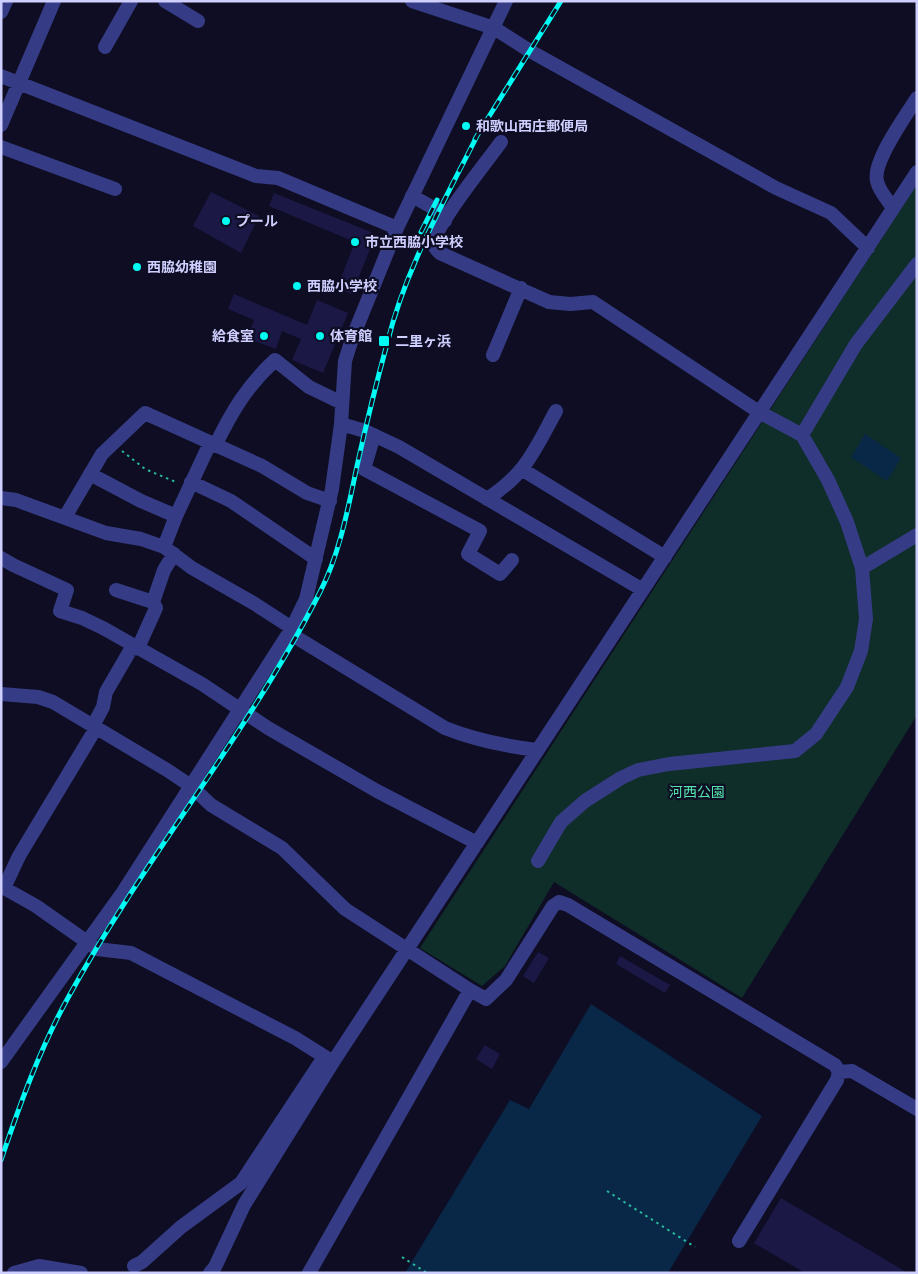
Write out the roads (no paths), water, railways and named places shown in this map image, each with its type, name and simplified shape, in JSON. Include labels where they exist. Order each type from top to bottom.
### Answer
[{"type":"street","points":[[1,12],[6,1]]},
{"type":"street","points":[[1,124],[54,1]]},
{"type":"street","points":[[105,47],[131,1]]},
{"type":"street","points":[[166,1],[198,21]]},
{"type":"street","points":[[412,1],[494,28],[530,51],[776,188],[831,213],[868,248]]},
{"type":"street","points":[[1,1062],[123,892],[290,631],[306,599],[330,500],[341,424],[345,361],[349,346],[397,228],[506,1]]},
{"type":"street","points":[[1,76],[256,176],[278,178],[397,228]]},
{"type":"street","points":[[893,208],[881,191],[876,179],[878,163],[917,98]]},
{"type":"street","points":[[501,142],[445,221],[434,241],[435,248],[440,253],[549,302],[570,304],[593,302],[759,412],[802,435],[836,497],[847,522],[862,568],[866,619],[861,650],[847,687],[816,734],[795,751],[669,764],[638,770],[621,778],[585,801],[560,822],[538,861]]},
{"type":"street","points":[[1,147],[115,189]]},
{"type":"street","points":[[134,1266],[142,1262],[181,1227],[241,1183],[406,950],[917,172]]},
{"type":"street","points":[[412,196],[439,211],[445,221]]},
{"type":"street","points":[[802,435],[856,344],[917,264]]},
{"type":"street","points":[[493,355],[521,288]]},
{"type":"street","points":[[153,602],[164,570],[176,516],[190,485],[235,406],[254,381],[275,360],[309,387],[342,403]]},
{"type":"street","points":[[487,499],[501,490],[523,470],[556,411]]},
{"type":"street","points":[[65,518],[102,454],[144,413],[262,466],[307,493],[330,500]]},
{"type":"street","points":[[341,424],[374,435],[399,447],[644,590]]},
{"type":"street","points":[[374,435],[364,469],[480,531],[468,554],[500,574],[512,560]]},
{"type":"street","points":[[523,470],[665,556]]},
{"type":"street","points":[[90,474],[141,501],[176,516]]},
{"type":"street","points":[[190,485],[231,501],[316,559]]},
{"type":"street","points":[[1,498],[16,500],[106,533],[140,539],[169,550],[192,568],[255,604],[290,631],[444,728],[469,738],[500,746],[537,750]]},
{"type":"street","points":[[862,568],[917,535]]},
{"type":"street","points":[[1,558],[13,566],[68,590],[60,611],[82,618],[138,648],[241,709],[268,728],[377,791],[477,843]]},
{"type":"street","points":[[116,590],[153,602],[156,608],[138,648]]},
{"type":"street","points":[[138,648],[131,649],[106,692],[103,707],[94,724],[96,728],[19,856],[4,888],[36,906],[87,942],[104,951],[132,953],[240,1008],[329,1060]]},
{"type":"street","points":[[1,694],[38,697],[53,702],[191,786],[211,804],[282,848],[345,909],[406,950],[486,999],[506,980],[553,906],[559,902],[568,905],[835,1065],[839,1072],[837,1080],[739,1242]]},
{"type":"street","points":[[309,1273],[470,990]]},
{"type":"street","points":[[210,1273],[244,1205],[329,1060]]},
{"type":"street","points":[[839,1072],[852,1071],[917,1109]]},
{"type":"street","points":[[14,1273],[39,1266],[81,1273]]},
{"type":"water","points":[[865,434],[901,458],[887,481],[851,457]]},
{"type":"water","points":[[591,1004],[762,1116],[668,1273],[405,1273],[510,1100],[529,1109]]},
{"type":"railway","points":[[475,139],[561,1]]},
{"type":"railway","points":[[1,1160],[23,1097],[40,1056],[69,996],[130,894],[261,695],[292,644],[327,577],[343,530],[371,405],[404,289],[426,236],[478,134]]},
{"type":"railway","points":[[421,232],[437,200]]},
{"type":"place","name":"和歌山西庄郵便局","points":[[466,126]]},
{"type":"place","name":"プール","points":[[226,221]]},
{"type":"place","name":"市立西脇小学校","points":[[355,242]]},
{"type":"place","name":"西脇幼稚園","points":[[137,267]]},
{"type":"place","name":"西脇小学校","points":[[297,286]]},
{"type":"place","name":"給食室","points":[[264,336]]},
{"type":"place","name":"体育館","points":[[320,336]]},
{"type":"place","name":"二里ヶ浜","points":[[384,341]]},
{"type":"park label","name":"河西公園","points":[[697,792]]}]
